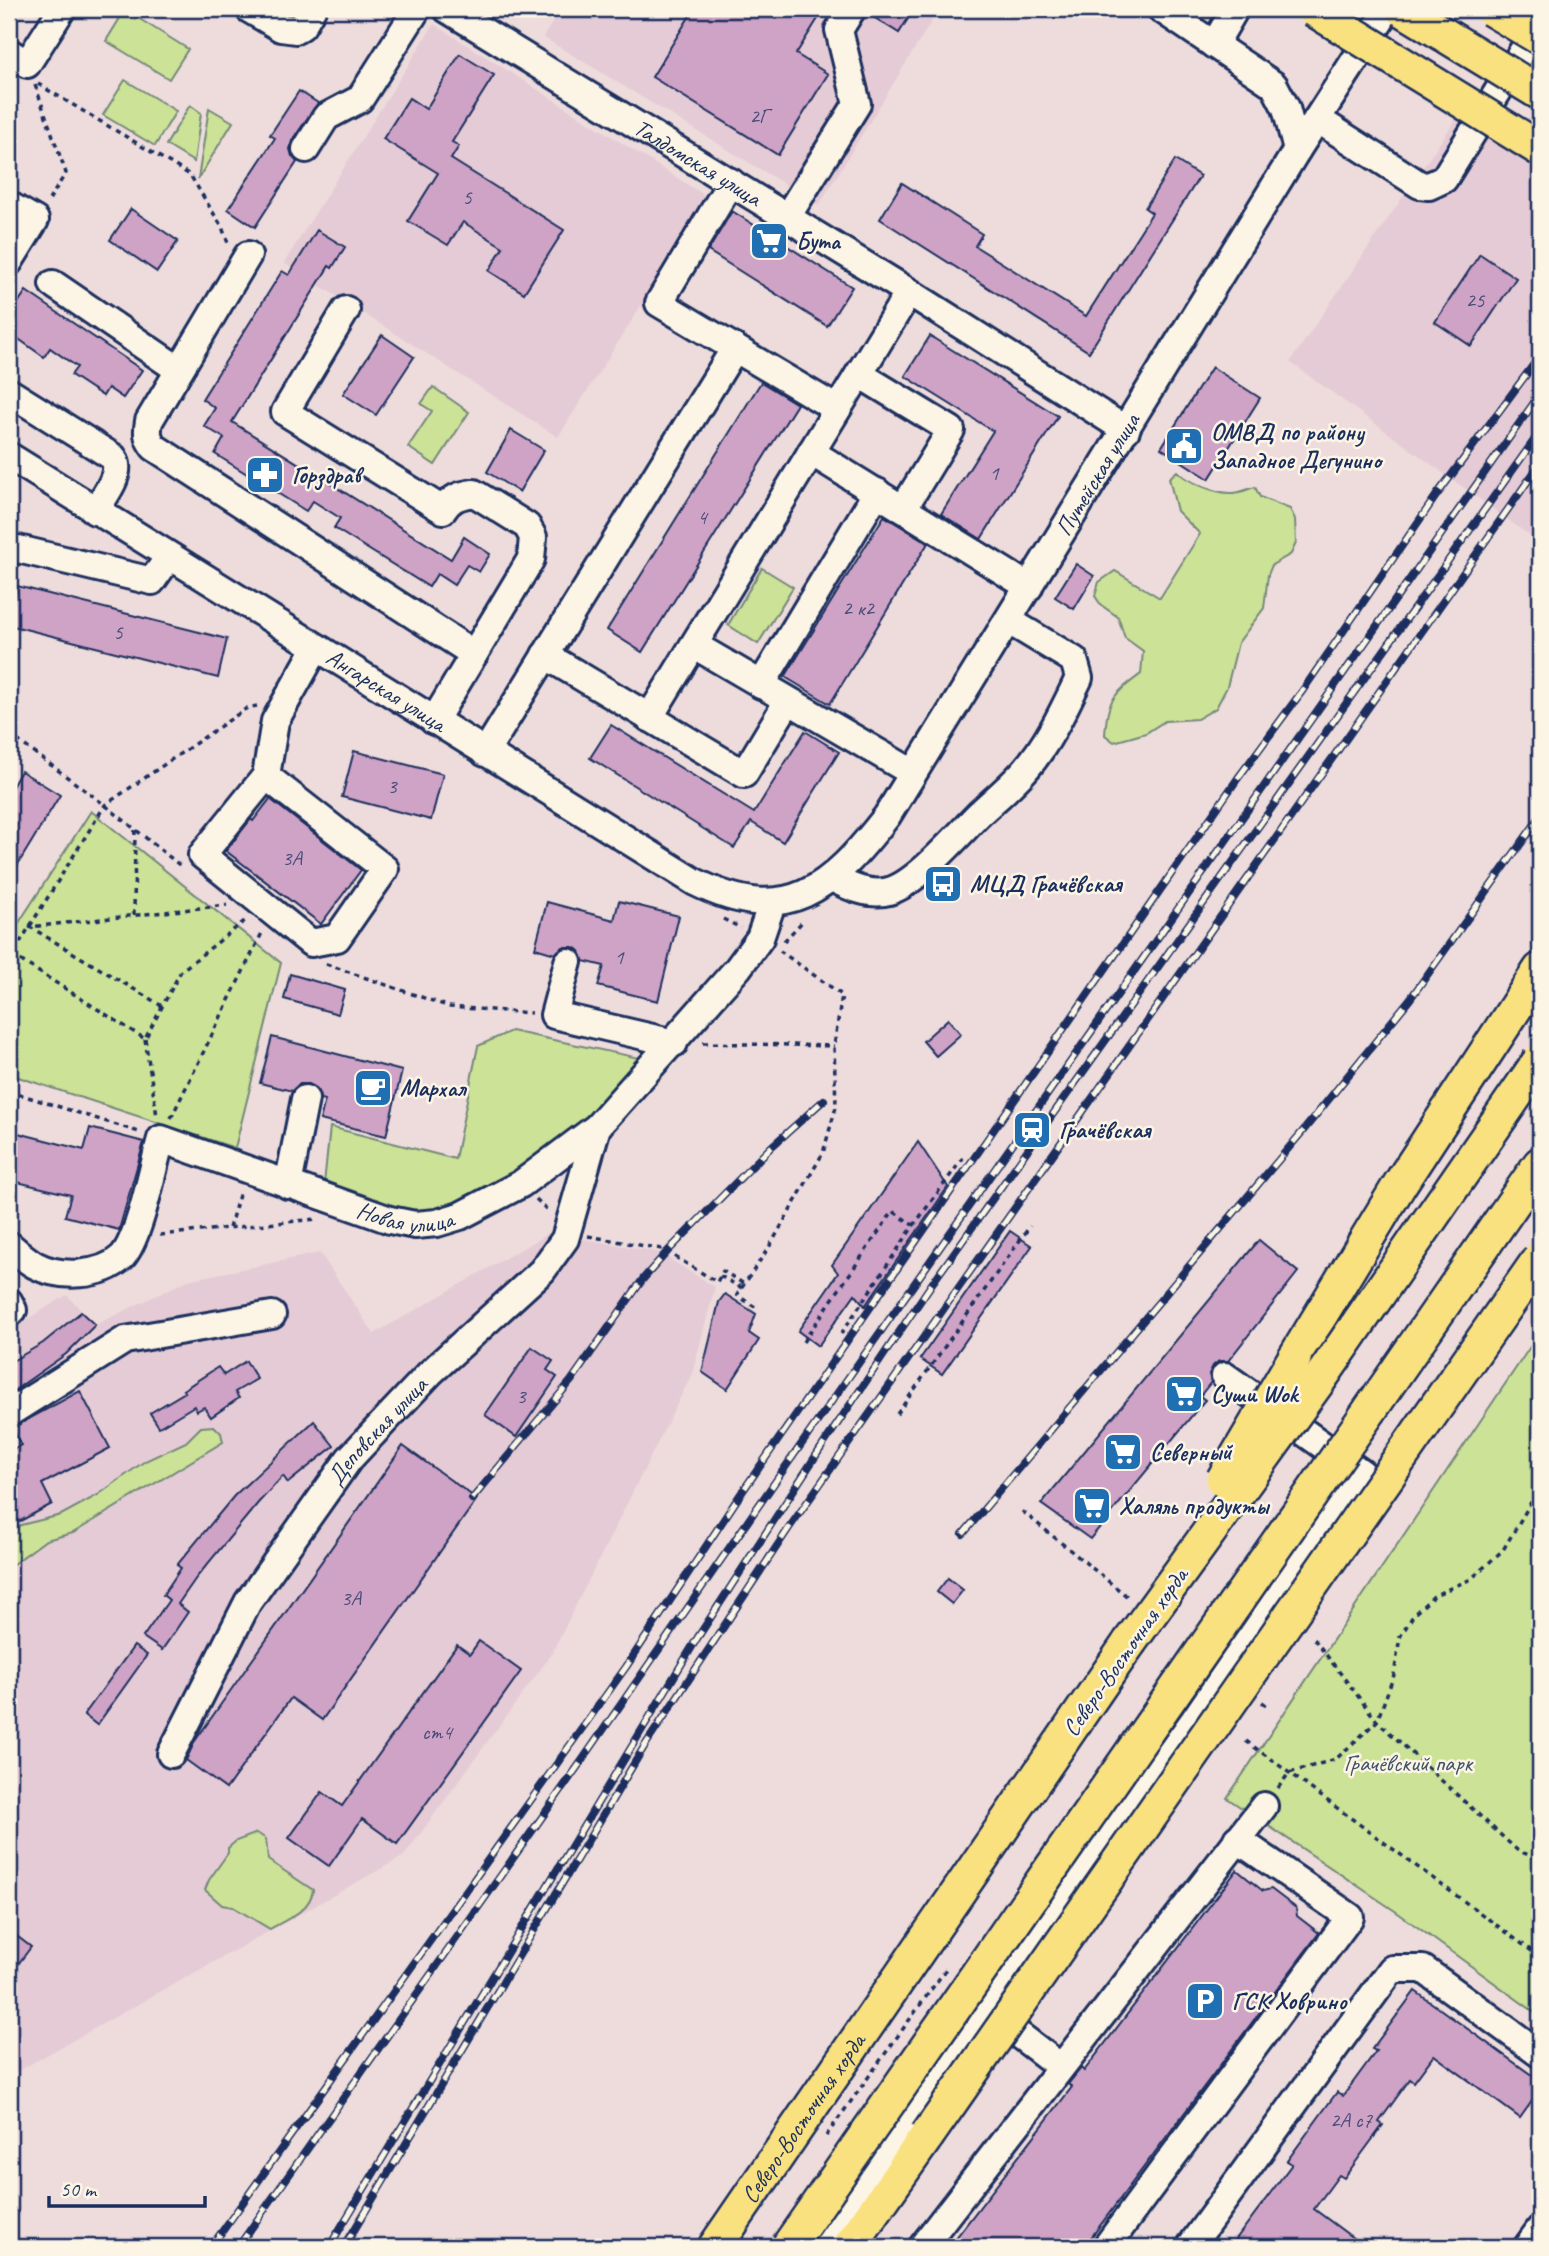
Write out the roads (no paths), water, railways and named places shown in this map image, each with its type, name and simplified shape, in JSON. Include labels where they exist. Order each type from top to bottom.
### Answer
[{"type":"main road","points":[[1313,9],[1540,149]]},
{"type":"main road","points":[[1402,9],[1540,93]]},
{"type":"main road","points":[[1491,9],[1540,38]]},
{"type":"main road","points":[[1129,1643],[1301,1347],[1408,1173],[1540,970]]},
{"type":"main road","name":"Северо-Восточная хорда","points":[[715,2247],[1129,1643],[1322,1376],[1540,1060]]},
{"type":"main road","points":[[788,2247],[1540,1164]]},
{"type":"main road","points":[[849,2247],[1540,1258]]},
{"type":"street","points":[[9,52],[27,64],[62,9]]},
{"type":"street","points":[[249,9],[281,28],[296,30],[302,26],[312,9]]},
{"type":"street","points":[[306,149],[326,117],[360,99],[416,9]]},
{"type":"street","name":"Талдомская улица","points":[[447,9],[909,292],[1126,430]]},
{"type":"street","points":[[787,217],[857,104],[839,30],[852,9]]},
{"type":"street","points":[[1161,9],[1273,85],[1286,108],[1297,150]]},
{"type":"street","points":[[1214,45],[1235,9]]},
{"type":"street","name":"Путейская улица","points":[[772,902],[799,897],[833,878],[874,833],[1009,621],[1297,150],[1388,9]]},
{"type":"street","points":[[1317,119],[1420,186],[1429,186],[1444,179],[1540,23]]},
{"type":"street","points":[[731,182],[659,303],[837,410]]},
{"type":"street","points":[[9,205],[35,220],[9,262]]},
{"type":"street","points":[[243,263],[149,421],[149,440],[154,447],[474,654]]},
{"type":"street","points":[[53,285],[179,370]]},
{"type":"street","points":[[649,718],[909,292]]},
{"type":"street","points":[[346,310],[285,412],[443,510],[449,501],[460,495],[474,493],[527,526],[533,537],[531,559],[434,721]]},
{"type":"street","points":[[485,753],[735,348]]},
{"type":"street","points":[[859,374],[951,429],[904,509]]},
{"type":"street","points":[[9,392],[113,457],[117,463],[117,473],[96,511]]},
{"type":"street","points":[[811,452],[1030,587]]},
{"type":"street","name":"Ангарская улица","points":[[9,456],[695,882],[722,895],[746,901],[772,902]]},
{"type":"street","points":[[761,685],[877,492]]},
{"type":"street","points":[[9,549],[19,549],[152,581],[169,557]]},
{"type":"street","points":[[833,878],[869,892],[887,892],[901,886],[926,866],[1026,769],[1059,718],[1079,678],[1074,660],[1009,621]]},
{"type":"street","points":[[694,645],[913,773]]},
{"type":"street","points":[[266,776],[385,869],[337,938],[311,943],[202,855],[266,776],[275,721],[316,648]]},
{"type":"street","points":[[545,655],[744,774],[788,701]]},
{"type":"street","name":"Новая улица","points":[[11,1251],[36,1265],[57,1272],[79,1274],[103,1268],[122,1257],[134,1237],[161,1139],[370,1214],[415,1225],[437,1223],[460,1216],[521,1184],[597,1127],[674,1043],[760,939],[772,902]]},
{"type":"street","points":[[568,962],[554,1014],[674,1043]]},
{"type":"street","points":[[288,1185],[305,1098]]},
{"type":"street","name":"Деповская улица","points":[[171,1754],[248,1602],[349,1459],[430,1373],[542,1270],[565,1239],[597,1127]]},
{"type":"street","points":[[9,1302],[13,1310],[9,1313]]},
{"type":"street","points":[[9,1413],[125,1340],[272,1315]]},
{"type":"street","points":[[814,2247],[987,2016],[1194,1720],[1362,1473],[1225,1376]]},
{"type":"street","points":[[774,2247],[1154,1693],[1167,1683],[1184,1684],[1196,1696],[1198,1712],[1194,1720]]},
{"type":"street","points":[[922,2247],[1264,1806]]},
{"type":"street","points":[[1106,2247],[1350,1917],[1237,1839]]},
{"type":"street","points":[[1190,2247],[1392,1969],[1423,1969],[1540,2054]]},
{"type":"street","points":[[942,2002],[958,1996],[970,1997],[987,2016],[1061,2067]]},
{"type":"street","points":[[1527,2247],[1540,2229]]},
{"type":"railway","points":[[211,2247],[626,1667],[740,1495],[1238,778],[1303,690],[1436,496],[1540,356]]},
{"type":"railway","points":[[238,2247],[1540,394]]},
{"type":"railway","points":[[329,2247],[698,1637],[819,1451],[931,1285],[1540,432]]},
{"type":"railway","points":[[344,2247],[644,1747],[789,1528],[1540,464]]},
{"type":"railway","points":[[963,1534],[1303,1131],[1410,999],[1540,817]]},
{"type":"railway","points":[[472,1499],[571,1381],[643,1279],[771,1147],[824,1100]]},
{"type":"place","name":"Бута","points":[[769,241]]},
{"type":"place","name":"ОМВД по району Западное Дегунино","points":[[1184,446]]},
{"type":"place","name":"Горздрав","points":[[265,475]]},
{"type":"place","name":"МЦД Грачёвская","points":[[943,884]]},
{"type":"place","name":"Мархал","points":[[373,1088]]},
{"type":"place","name":"Грачёвская","points":[[1032,1130]]},
{"type":"place","name":"Суши Wok","points":[[1184,1394]]},
{"type":"place","name":"Северный","points":[[1123,1452]]},
{"type":"place","name":"Халяль продукты","points":[[1092,1506]]},
{"type":"place","name":"ГСК Ховрино","points":[[1205,2001]]},
{"type":"park label","name":"Грачёвский парк","points":[[1408,1763]]}]
